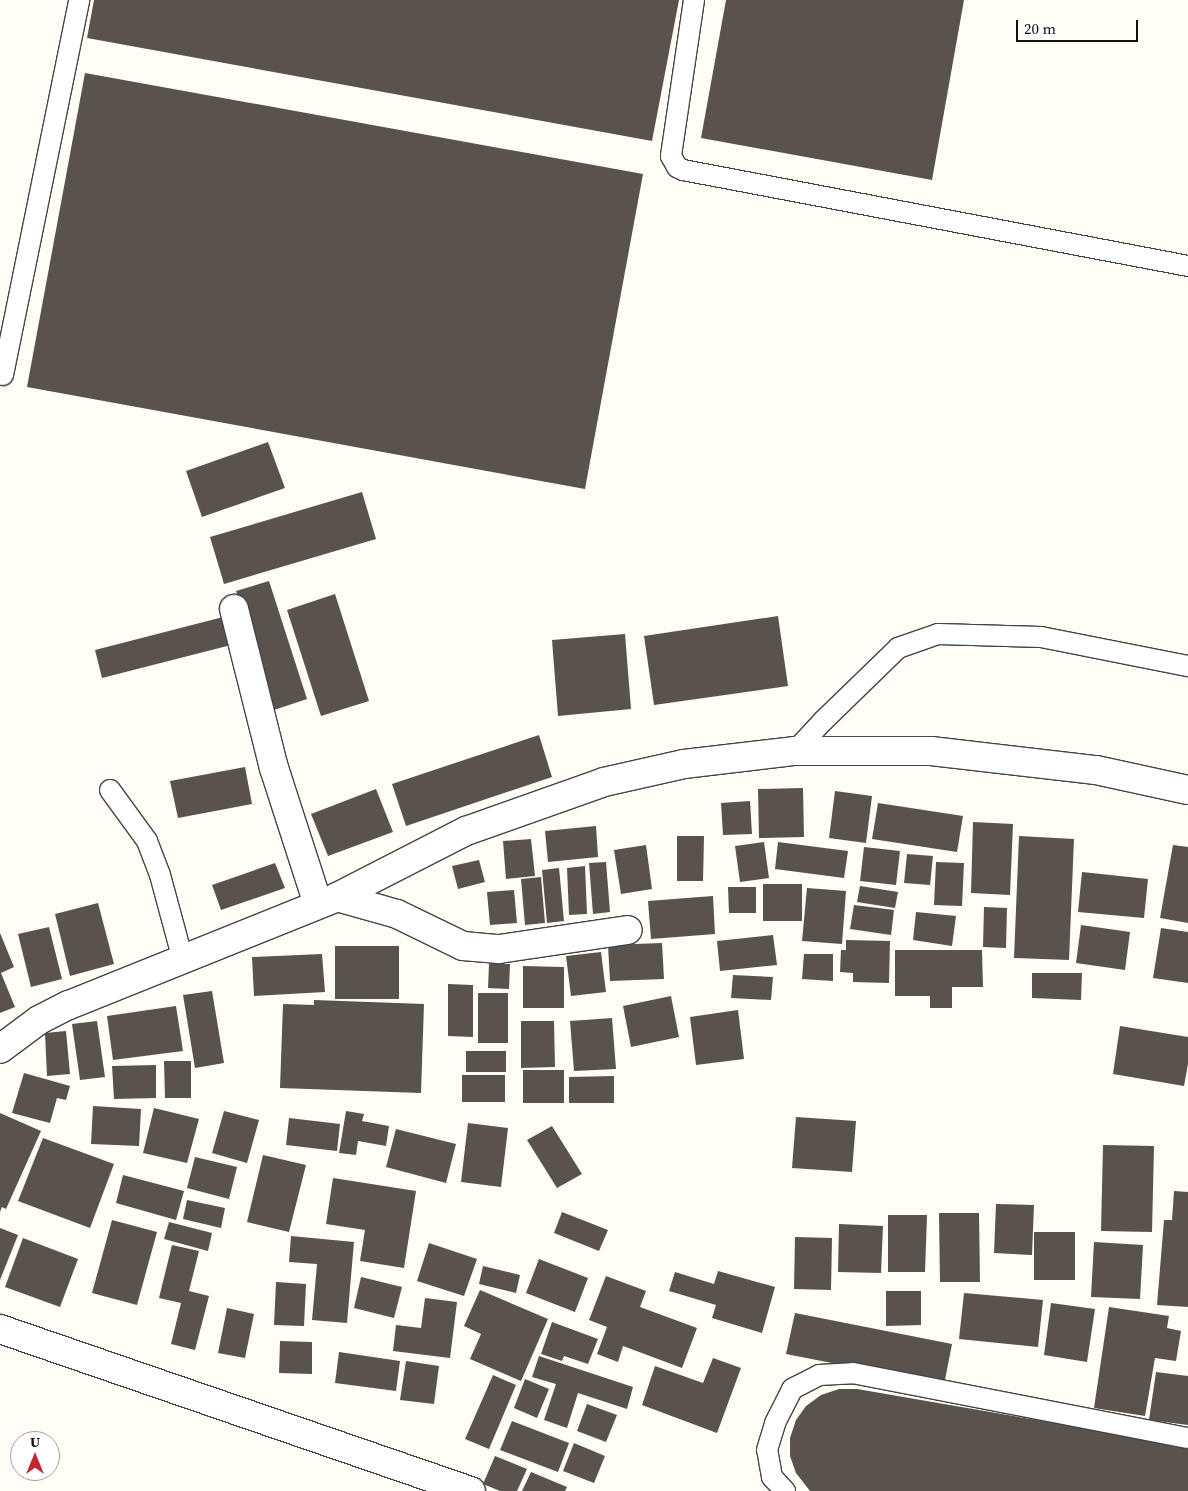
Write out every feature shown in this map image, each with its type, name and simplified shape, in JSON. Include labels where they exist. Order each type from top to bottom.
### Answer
[{"type":"street","points":[[234,609],[274,768],[328,900]]},
{"type":"street","points":[[0,1049],[39,1020],[61,1009],[328,900],[466,831],[604,782],[684,764],[795,751],[931,751],[1096,770],[1188,790]]},
{"type":"street","points":[[328,900],[397,914],[463,946],[499,949],[628,930]]},
{"type":"street","points":[[0,1329],[471,1491]]},
{"type":"lane","points":[[4,374],[79,0]]},
{"type":"lane","points":[[694,0],[671,156],[677,167],[684,170],[1188,266]]},
{"type":"lane","points":[[795,751],[898,648],[938,634],[1041,637],[1188,666]]},
{"type":"lane","points":[[110,790],[147,841],[160,875],[183,960]]},
{"type":"lane","points":[[785,1491],[772,1477],[767,1450],[775,1423],[792,1389],[819,1375],[853,1373],[1188,1438]]},
{"type":"building","points":[[94,0],[679,0],[652,141],[87,38]]},
{"type":"building","points":[[726,0],[964,0],[932,180],[701,138]]},
{"type":"building","points":[[85,73],[643,174],[585,489],[27,387]]},
{"type":"building","points":[[268,442],[285,488],[202,517],[186,471]]},
{"type":"building","points":[[362,492],[376,539],[224,584],[210,537]]},
{"type":"building","points":[[269,581],[307,699],[274,710],[236,591]]},
{"type":"building","points":[[335,594],[369,701],[321,716],[287,610]]},
{"type":"building","points":[[227,616],[235,644],[102,678],[95,650]]},
{"type":"building","points":[[778,616],[788,686],[654,705],[644,636]]},
{"type":"building","points":[[625,634],[631,709],[558,716],[552,640]]},
{"type":"building","points":[[539,735],[552,777],[406,826],[392,784]]},
{"type":"building","points":[[245,767],[252,804],[178,818],[170,781]]},
{"type":"building","points":[[803,788],[804,837],[759,838],[758,789]]},
{"type":"building","points":[[376,789],[393,832],[328,856],[311,814]]},
{"type":"building","points":[[835,791],[872,796],[866,843],[829,838]]},
{"type":"building","points":[[750,801],[752,834],[723,835],[721,803]]},
{"type":"building","points":[[878,803],[963,816],[957,852],[872,839]]},
{"type":"building","points":[[973,822],[1013,824],[1010,895],[971,893]]},
{"type":"building","points":[[596,826],[598,857],[548,862],[545,831]]},
{"type":"building","points":[[677,836],[704,836],[703,881],[677,881]]},
{"type":"building","points":[[1019,836],[1074,839],[1069,960],[1014,958]]},
{"type":"building","points":[[531,839],[535,876],[506,879],[503,841]]},
{"type":"building","points":[[764,842],[769,878],[740,882],[735,846]]},
{"type":"building","points":[[778,842],[848,851],[844,878],[775,869]]},
{"type":"building","points":[[646,845],[652,889],[621,894],[614,850]]},
{"type":"building","points":[[1173,845],[1188,847],[1188,923],[1160,918]]},
{"type":"building","points":[[864,847],[900,851],[896,885],[860,881]]},
{"type":"building","points":[[907,854],[933,856],[930,885],[904,883]]},
{"type":"building","points":[[479,860],[485,882],[458,889],[452,866]]},
{"type":"building","points":[[606,862],[610,912],[593,914],[589,863]]},
{"type":"building","points":[[936,862],[964,863],[962,906],[934,905]]},
{"type":"building","points":[[275,863],[285,888],[221,910],[212,885]]},
{"type":"building","points":[[585,866],[587,914],[569,915],[567,868]]},
{"type":"building","points":[[559,868],[564,921],[547,923],[542,870]]},
{"type":"building","points":[[1082,872],[1148,879],[1144,918],[1078,912]]},
{"type":"building","points":[[541,877],[545,923],[525,925],[521,879]]},
{"type":"building","points":[[763,884],[802,884],[802,921],[763,921]]},
{"type":"building","points":[[860,886],[898,892],[895,908],[857,902]]},
{"type":"building","points":[[728,887],[756,887],[756,913],[729,913]]},
{"type":"building","points":[[807,888],[846,891],[842,944],[802,941]]},
{"type":"building","points":[[514,890],[517,923],[490,925],[487,892]]},
{"type":"building","points":[[713,896],[715,934],[651,939],[648,901]]},
{"type":"building","points":[[98,903],[114,964],[70,976],[55,914]]},
{"type":"building","points":[[854,905],[894,910],[891,935],[850,929]]},
{"type":"building","points":[[984,907],[1007,908],[1006,948],[983,947]]},
{"type":"building","points":[[916,912],[956,916],[952,946],[913,940]]},
{"type":"building","points":[[1081,925],[1130,932],[1125,970],[1076,963]]},
{"type":"building","points":[[49,927],[62,979],[31,987],[18,934]]},
{"type":"building","points":[[1161,928],[1188,932],[1188,983],[1153,978]]},
{"type":"building","points":[[0,933],[14,967],[1,973],[15,1007],[0,1013]]},
{"type":"building","points":[[773,935],[777,965],[720,971],[717,941]]},
{"type":"building","points":[[846,940],[890,941],[889,983],[853,982],[853,973],[840,972],[841,950],[846,950]]},
{"type":"building","points":[[662,943],[664,979],[610,981],[608,945]]},
{"type":"building","points":[[335,946],[399,946],[399,999],[335,999]]},
{"type":"building","points":[[895,950],[982,950],[983,987],[952,987],[952,1008],[930,1008],[930,996],[895,996]]},
{"type":"building","points":[[601,952],[606,992],[571,996],[566,956]]},
{"type":"building","points":[[322,954],[325,992],[254,996],[252,957]]},
{"type":"building","points":[[804,954],[833,954],[833,981],[802,979]]},
{"type":"building","points":[[489,964],[510,964],[509,989],[488,988]]},
{"type":"building","points":[[523,966],[564,967],[564,1008],[523,1008]]},
{"type":"building","points":[[1032,973],[1082,973],[1081,1000],[1032,998]]},
{"type":"building","points":[[733,975],[773,977],[771,1000],[731,998]]},
{"type":"building","points":[[448,984],[473,985],[473,1037],[448,1036]]},
{"type":"building","points":[[212,991],[224,1063],[195,1068],[183,995]]},
{"type":"building","points":[[478,993],[508,993],[508,1043],[478,1043]]},
{"type":"building","points":[[671,996],[679,1037],[631,1047],[623,1006]]},
{"type":"building","points":[[314,1000],[424,1004],[421,1093],[280,1088],[283,1004],[314,1005]]},
{"type":"building","points":[[176,1006],[183,1051],[113,1060],[107,1016]]},
{"type":"building","points":[[738,1010],[744,1059],[696,1065],[690,1017]]},
{"type":"building","points":[[612,1018],[616,1069],[574,1071],[570,1021]]},
{"type":"building","points":[[97,1021],[105,1077],[80,1080],[72,1024]]},
{"type":"building","points":[[521,1021],[554,1021],[555,1067],[521,1068]]},
{"type":"building","points":[[1120,1026],[1188,1037],[1188,1064],[1184,1086],[1113,1074]]},
{"type":"building","points":[[66,1031],[70,1074],[47,1076],[45,1033]]},
{"type":"building","points":[[466,1051],[506,1051],[506,1072],[466,1072]]},
{"type":"building","points":[[164,1061],[191,1061],[191,1098],[165,1098]]},
{"type":"building","points":[[156,1065],[156,1098],[114,1099],[112,1066]]},
{"type":"building","points":[[523,1070],[564,1070],[564,1103],[523,1103]]},
{"type":"building","points":[[24,1073],[70,1086],[66,1100],[57,1098],[50,1123],[12,1113]]},
{"type":"building","points":[[462,1075],[505,1075],[505,1102],[462,1102]]},
{"type":"building","points":[[614,1076],[614,1103],[569,1103],[569,1077]]},
{"type":"building","points":[[93,1106],[141,1109],[139,1146],[91,1144]]},
{"type":"building","points":[[154,1108],[199,1119],[187,1163],[143,1153]]},
{"type":"building","points":[[224,1111],[259,1120],[247,1163],[212,1153]]},
{"type":"building","points":[[346,1111],[364,1114],[362,1121],[389,1126],[386,1146],[358,1141],[356,1155],[339,1153]]},
{"type":"building","points":[[0,1113],[41,1131],[6,1209],[2,1207],[0,1212]]},
{"type":"building","points":[[796,1117],[856,1121],[852,1172],[792,1168]]},
{"type":"building","points":[[289,1118],[340,1124],[337,1151],[286,1145]]},
{"type":"building","points":[[468,1123],[508,1128],[501,1187],[461,1182]]},
{"type":"building","points":[[552,1126],[582,1174],[557,1188],[527,1140]]},
{"type":"building","points":[[396,1129],[456,1144],[446,1183],[386,1167]]},
{"type":"building","points":[[43,1138],[114,1164],[90,1228],[18,1201]]},
{"type":"building","points":[[1103,1145],[1154,1146],[1152,1232],[1101,1231]]},
{"type":"building","points":[[263,1155],[306,1165],[289,1232],[247,1222]]},
{"type":"building","points":[[195,1157],[237,1167],[229,1199],[187,1188]]},
{"type":"building","points":[[123,1175],[184,1191],[176,1220],[116,1203]]},
{"type":"building","points":[[333,1178],[416,1191],[404,1268],[360,1261],[365,1230],[326,1224]]},
{"type":"building","points":[[1174,1191],[1188,1192],[1188,1307],[1157,1305],[1164,1220],[1172,1220]]},
{"type":"building","points":[[187,1200],[225,1208],[221,1228],[183,1219]]},
{"type":"building","points":[[996,1204],[1034,1205],[1032,1255],[994,1253]]},
{"type":"building","points":[[562,1212],[608,1230],[599,1251],[554,1233]]},
{"type":"building","points":[[939,1213],[979,1213],[980,1282],[940,1282]]},
{"type":"building","points":[[888,1215],[927,1215],[925,1272],[888,1272]]},
{"type":"building","points":[[112,1220],[157,1232],[137,1305],[92,1293]]},
{"type":"building","points":[[169,1222],[212,1233],[208,1251],[164,1239]]},
{"type":"building","points":[[839,1224],[883,1226],[881,1273],[838,1272]]},
{"type":"building","points":[[0,1228],[18,1235],[0,1280]]},
{"type":"building","points":[[1034,1232],[1075,1232],[1075,1280],[1034,1280]]},
{"type":"building","points":[[291,1236],[354,1242],[347,1323],[312,1320],[317,1264],[289,1262]]},
{"type":"building","points":[[795,1237],[832,1238],[831,1290],[794,1289]]},
{"type":"building","points":[[23,1238],[78,1259],[60,1307],[5,1287]]},
{"type":"building","points":[[1094,1242],[1143,1245],[1140,1299],[1091,1297]]},
{"type":"building","points":[[429,1243],[477,1259],[464,1296],[417,1281]]},
{"type":"building","points":[[172,1245],[199,1251],[189,1291],[209,1296],[195,1350],[171,1344],[181,1303],[159,1298]]},
{"type":"building","points":[[539,1259],[588,1278],[575,1312],[526,1293]]},
{"type":"building","points":[[483,1266],[520,1275],[516,1293],[479,1284]]},
{"type":"building","points":[[718,1271],[775,1287],[762,1333],[712,1318],[716,1305],[669,1291],[675,1272],[714,1284]]},
{"type":"building","points":[[606,1276],[646,1291],[640,1307],[697,1328],[682,1368],[623,1346],[618,1362],[597,1354],[607,1327],[589,1320]]},
{"type":"building","points":[[361,1277],[402,1287],[394,1318],[354,1308]]},
{"type":"building","points":[[276,1282],[306,1284],[304,1326],[274,1325]]},
{"type":"building","points":[[480,1290],[548,1319],[521,1381],[470,1359],[481,1334],[464,1326]]},
{"type":"building","points":[[886,1291],[921,1291],[921,1325],[886,1326]]},
{"type":"building","points":[[964,1293],[1043,1300],[1038,1347],[959,1339]]},
{"type":"building","points":[[425,1298],[457,1302],[450,1358],[393,1351],[396,1325],[421,1328]]},
{"type":"building","points":[[1051,1303],[1095,1309],[1087,1362],[1044,1355]]},
{"type":"building","points":[[1109,1307],[1169,1316],[1167,1328],[1181,1331],[1176,1361],[1155,1358],[1145,1416],[1094,1408]]},
{"type":"building","points":[[227,1308],[254,1314],[245,1358],[218,1353]]},
{"type":"building","points":[[795,1313],[952,1344],[944,1385],[786,1354]]},
{"type":"building","points":[[552,1322],[598,1339],[588,1364],[564,1356],[562,1361],[541,1354]]},
{"type":"building","points":[[280,1341],[312,1342],[312,1374],[279,1373]]},
{"type":"building","points":[[339,1352],[400,1361],[396,1391],[335,1383]]},
{"type":"building","points":[[539,1356],[633,1387],[627,1409],[578,1393],[567,1428],[544,1420],[556,1384],[532,1377]]},
{"type":"building","points":[[713,1358],[741,1368],[717,1433],[642,1405],[655,1366],[703,1383]]},
{"type":"building","points":[[406,1361],[439,1366],[434,1404],[400,1400]]},
{"type":"building","points":[[1156,1372],[1188,1376],[1188,1425],[1149,1420]]},
{"type":"building","points":[[493,1375],[516,1385],[489,1449],[465,1439]]},
{"type":"building","points":[[525,1379],[549,1389],[537,1418],[514,1408]]},
{"type":"building","points":[[839,1389],[857,1389],[1188,1446],[1188,1491],[810,1491],[796,1473],[790,1456],[790,1438],[796,1420],[806,1406],[821,1395]]},
{"type":"building","points":[[587,1404],[617,1415],[606,1442],[577,1431]]},
{"type":"building","points":[[512,1421],[569,1443],[558,1472],[500,1450]]},
{"type":"building","points":[[574,1443],[605,1456],[594,1483],[563,1471]]},
{"type":"building","points":[[495,1456],[527,1469],[517,1491],[500,1491],[483,1484]]},
{"type":"building","points":[[531,1472],[567,1487],[565,1491],[522,1491]]}]
